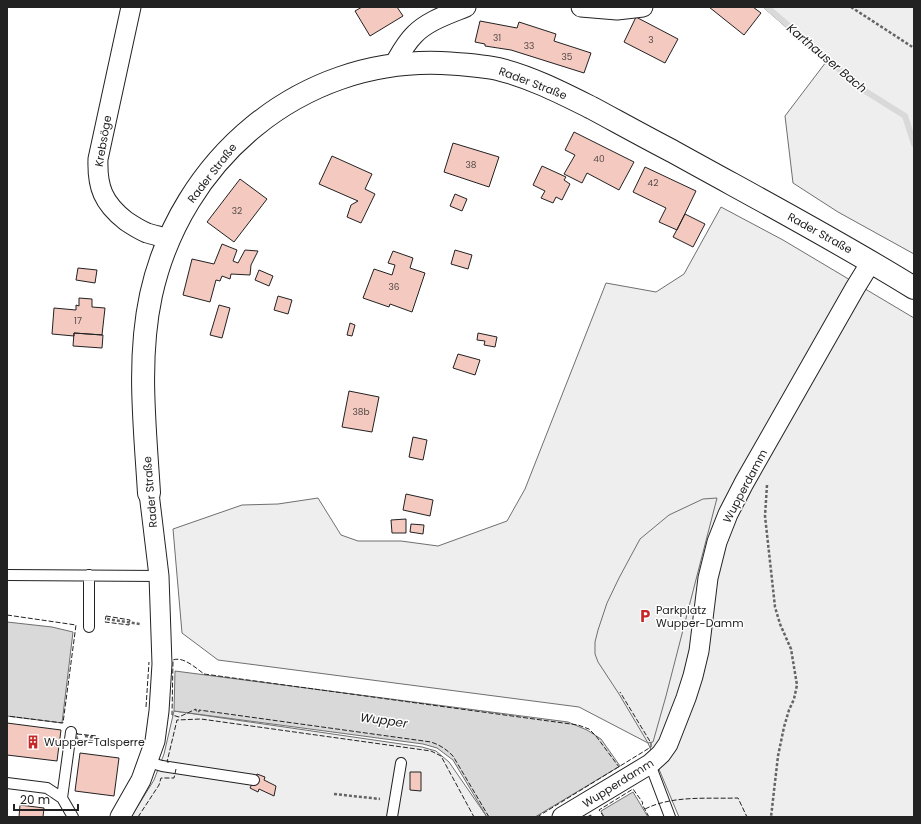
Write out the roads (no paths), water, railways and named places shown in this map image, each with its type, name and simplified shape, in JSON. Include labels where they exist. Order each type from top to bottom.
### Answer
[{"type":"street","name":"Krebsöge","points":[[130,7],[98,159],[99,180],[106,200],[119,216],[146,232],[169,238]]},
{"type":"street","points":[[393,66],[408,42],[419,30],[435,20],[466,7]]},
{"type":"street","points":[[581,7],[617,10],[643,7]]},
{"type":"street","name":"Rader Straße","points":[[120,817],[141,780],[155,741],[159,711],[162,664],[159,576],[149,493],[143,383],[145,344],[151,298],[161,259],[169,238],[188,202],[230,147],[262,119],[296,98],[331,82],[368,71],[393,66],[428,63],[485,66],[509,72],[545,85],[571,97],[871,262],[914,288]]},
{"type":"street","name":"Wupperdamm","points":[[562,817],[650,764],[661,754],[668,744],[677,724],[693,676],[699,651],[708,578],[717,542],[728,514],[744,483],[871,262]]},
{"type":"lane","points":[[7,575],[159,576]]},
{"type":"lane","points":[[89,575],[89,627]]},
{"type":"lane","points":[[62,798],[71,732]]},
{"type":"lane","points":[[148,762],[162,766],[254,780]]},
{"type":"lane","points":[[392,817],[401,763]]},
{"type":"lane","points":[[650,764],[670,817]]},
{"type":"lane","points":[[7,783],[47,788],[62,798],[73,817]]},
{"type":"water","points":[[7,622],[52,627],[73,632],[62,723],[7,716]]},
{"type":"water","name":"Wupper","points":[[175,671],[568,722],[587,730],[601,739],[620,766],[535,817],[487,817],[453,760],[437,748],[423,744],[174,711]]},
{"type":"water","points":[[633,792],[648,817],[604,817],[601,811]]},
{"type":"waterway","name":"Karthauser Bach","points":[[767,7],[862,89],[905,116],[914,144]]},
{"type":"place","name":"Parkplatz Wupper-Damm","points":[[645,616]]},
{"type":"place","name":"Wupper-Talsperre","points":[[33,742]]}]
